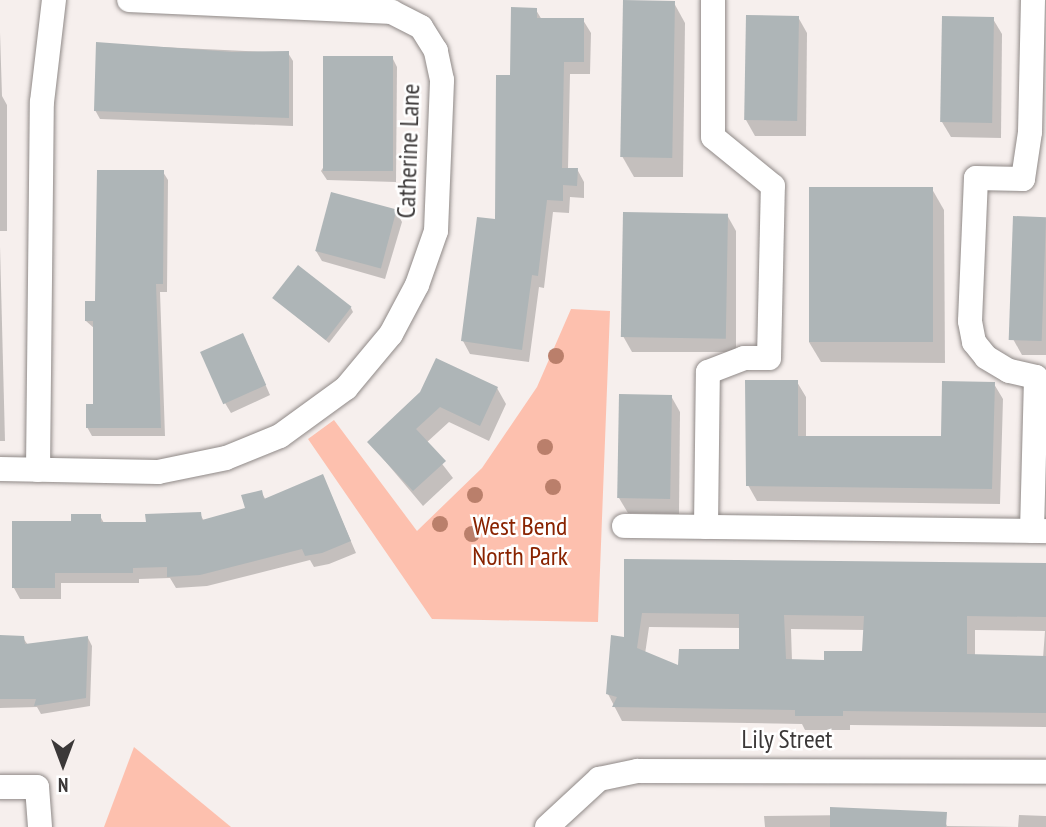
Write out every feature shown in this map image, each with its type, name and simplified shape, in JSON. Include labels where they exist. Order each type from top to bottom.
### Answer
[{"type":"street","points":[[38,470],[42,102],[54,0]]},
{"type":"street","name":"Catherine Lane","points":[[0,470],[158,472],[226,458],[279,436],[346,388],[391,334],[417,285],[436,230],[442,80],[436,51],[421,27],[392,12],[129,0]]},
{"type":"street","points":[[706,527],[708,372],[744,358],[769,358],[772,199],[772,186],[760,172],[728,154],[713,137],[713,0]]},
{"type":"street","points":[[624,526],[1039,531],[1036,377],[1009,371],[986,357],[974,342],[970,321],[976,178],[1023,179],[1030,132],[1033,0]]},
{"type":"street","name":"Lily Street","points":[[547,827],[599,779],[638,771],[1046,772]]},
{"type":"street","points":[[0,787],[37,787],[40,827]]},
{"type":"green space","name":"West Bend North Park","points":[[571,309],[610,311],[598,622],[432,619],[308,439],[334,420],[417,531],[482,468],[537,387]]},
{"type":"green space","points":[[134,747],[231,827],[104,827]]},
{"type":"building","points":[[623,0],[675,1],[672,158],[620,157]]},
{"type":"building","points":[[511,7],[537,8],[537,18],[584,18],[584,62],[564,62],[562,168],[578,168],[577,186],[563,185],[563,201],[547,200],[538,276],[532,275],[522,350],[461,341],[477,217],[495,219],[496,75],[510,75]]},
{"type":"building","points":[[746,15],[799,16],[797,121],[744,120]]},
{"type":"building","points":[[942,16],[994,17],[992,123],[940,122]]},
{"type":"building","points":[[96,42],[232,52],[289,51],[289,118],[94,111]]},
{"type":"building","points":[[323,56],[393,56],[393,171],[323,171]]},
{"type":"building","points":[[97,170],[164,170],[163,284],[156,284],[161,428],[86,428],[86,404],[93,404],[93,321],[85,321],[85,301],[95,301]]},
{"type":"building","points":[[809,187],[933,187],[933,342],[809,342]]},
{"type":"building","points":[[331,192],[397,210],[381,269],[315,251]]},
{"type":"building","points":[[623,212],[728,214],[726,339],[621,337]]},
{"type":"building","points":[[1013,216],[1046,217],[1042,341],[1009,340]]},
{"type":"building","points":[[298,265],[352,307],[326,340],[272,298]]},
{"type":"building","points":[[243,333],[266,385],[223,404],[200,352]]},
{"type":"building","points":[[436,358],[498,387],[480,426],[440,407],[416,429],[446,461],[413,491],[367,442],[420,392]]},
{"type":"building","points":[[745,380],[798,380],[798,436],[941,436],[942,381],[995,382],[992,489],[746,486]]},
{"type":"building","points":[[619,394],[672,395],[670,499],[617,498]]},
{"type":"building","points":[[323,474],[351,541],[322,553],[305,556],[302,549],[200,575],[167,577],[167,567],[133,568],[133,573],[55,573],[55,588],[12,588],[12,521],[71,521],[71,514],[101,514],[101,522],[146,522],[145,514],[201,512],[202,520],[245,508],[241,495],[262,490],[264,499]]},
{"type":"building","points":[[624,559],[1046,563],[1046,617],[967,616],[967,654],[1046,656],[1046,713],[843,711],[843,716],[795,716],[795,710],[612,707],[617,697],[606,694],[611,635],[624,637]],"holes":[[[642,613],[739,614],[739,649],[679,649],[678,665],[637,648]],[[784,615],[864,616],[862,651],[824,651],[824,660],[786,659]]]},
{"type":"building","points":[[0,635],[24,636],[25,644],[88,636],[86,698],[34,706],[36,699],[0,699]]},
{"type":"building","points":[[830,807],[947,812],[946,827],[830,827]]}]
